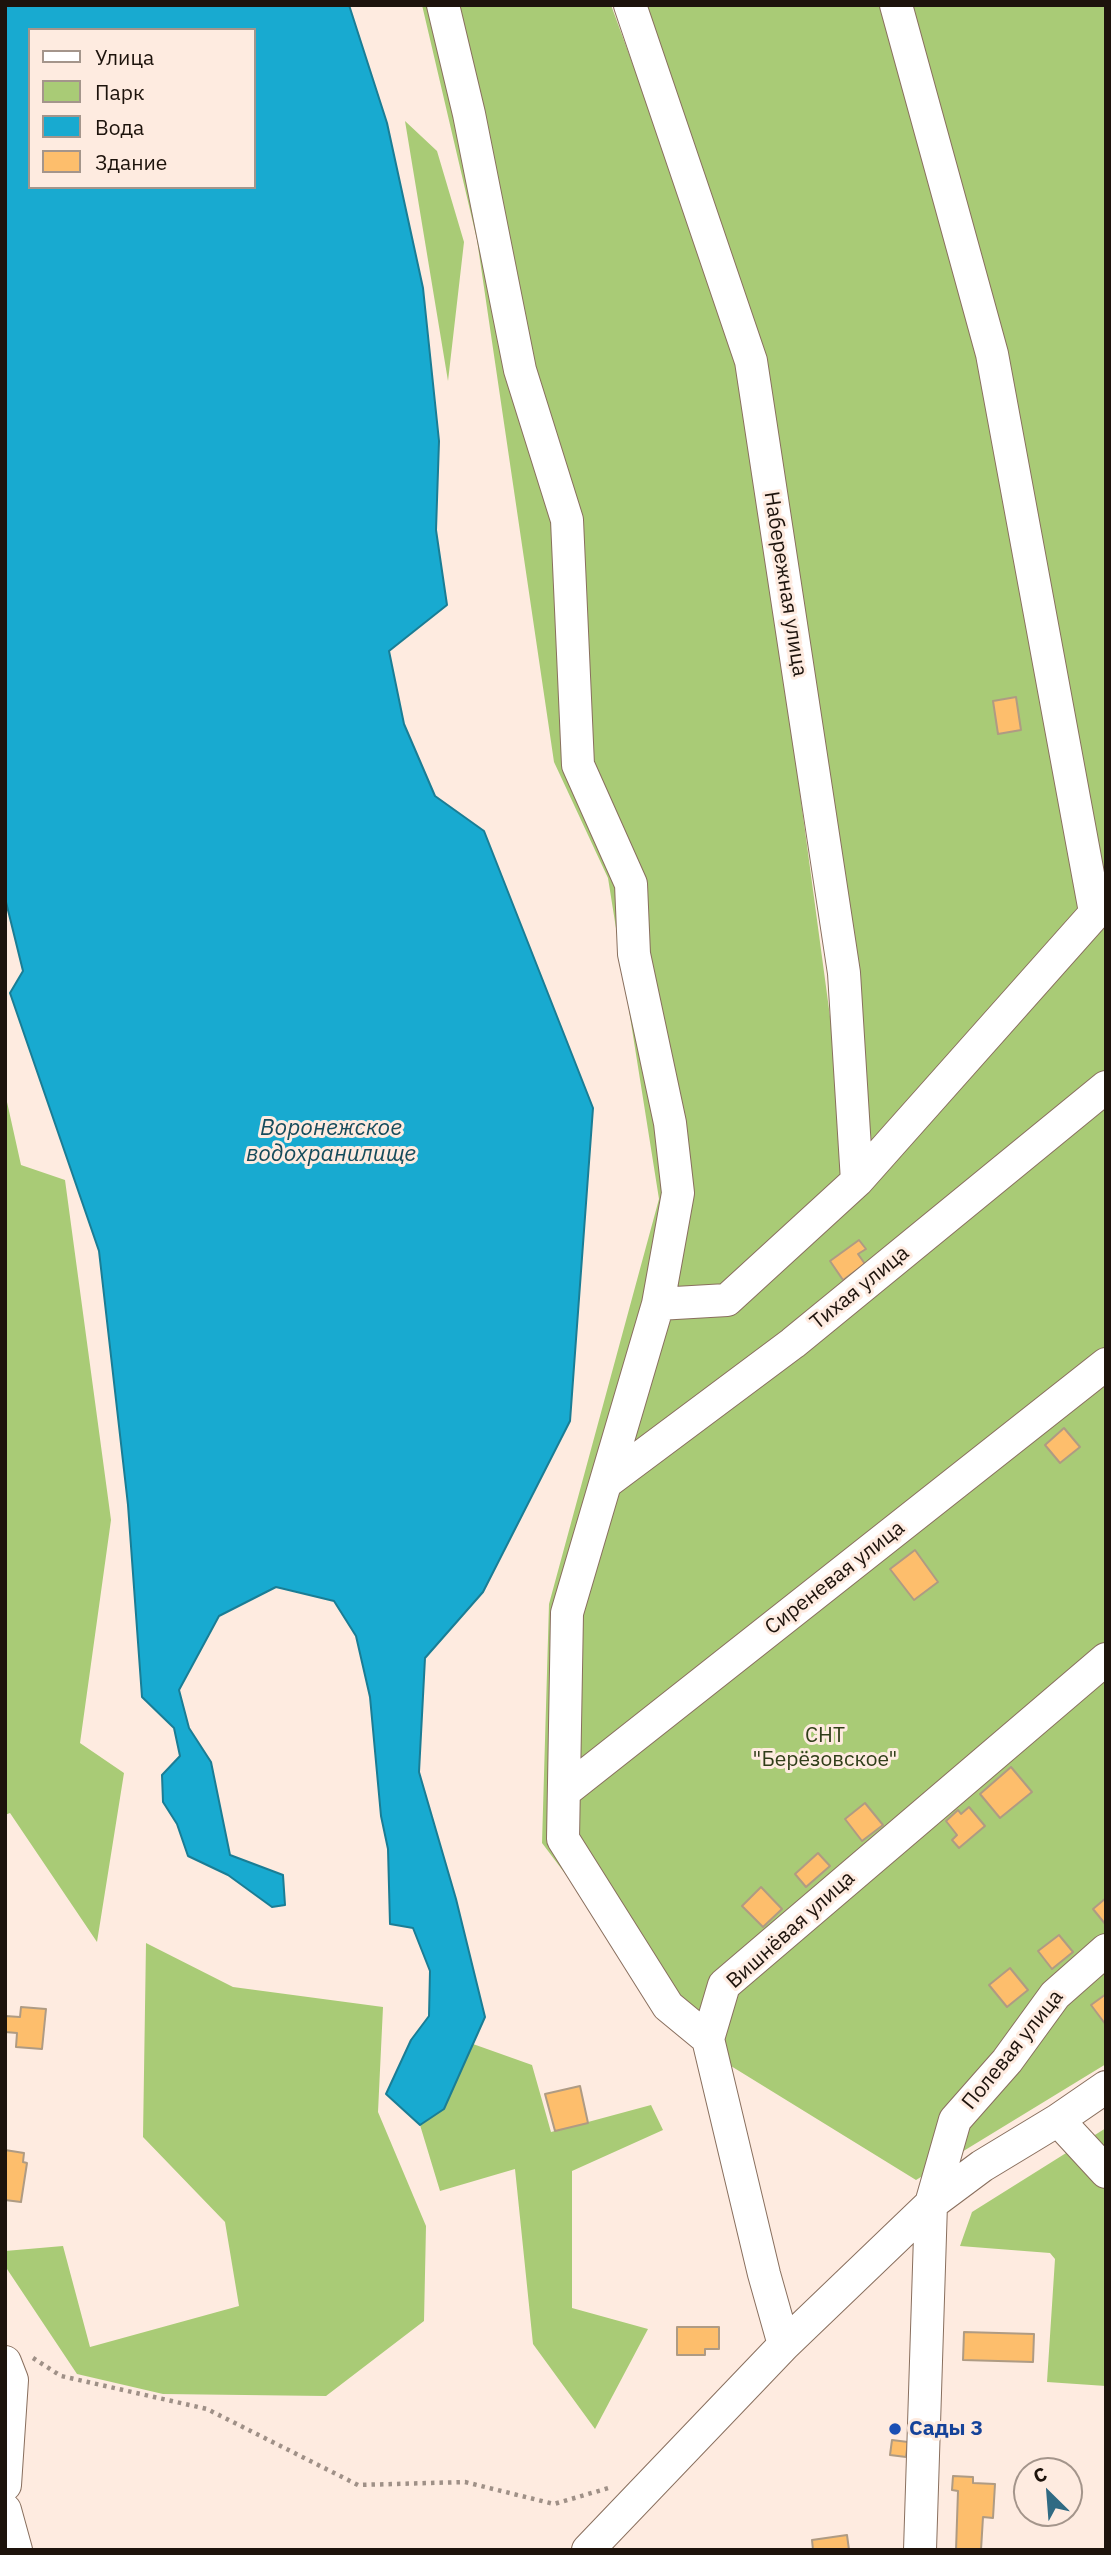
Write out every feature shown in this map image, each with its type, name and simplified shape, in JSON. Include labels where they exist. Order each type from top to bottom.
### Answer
[{"type":"street","points":[[443,5],[469,114],[520,370],[567,520],[578,765],[631,884],[634,954],[670,1123],[678,1192],[658,1304],[567,1613],[563,1839],[668,2006],[708,2039]]},
{"type":"street","name":"Набережная улица","points":[[630,5],[751,361],[844,973],[857,1181]]},
{"type":"street","points":[[658,1304],[727,1300],[857,1181],[1100,906],[992,354],[896,5]]},
{"type":"street","name":"Тихая улица","points":[[607,1482],[793,1343],[1106,1087]]},
{"type":"street","name":"Сиреневая улица","points":[[564,1792],[1106,1364]]},
{"type":"street","name":"Вишнёвая улица","points":[[784,2345],[764,2274],[708,2039],[724,1985],[1106,1659]]},
{"type":"street","name":"Полевая улица","points":[[931,2204],[956,2120],[1007,2061],[1055,1995],[1106,1951]]},
{"type":"street","points":[[588,2550],[784,2345],[931,2204],[982,2165],[1058,2120],[1106,2087]]},
{"type":"street","points":[[1058,2120],[1106,2172]]},
{"type":"street","points":[[920,2550],[931,2204]]},
{"type":"street","points":[[5,2485],[16,2358]]},
{"type":"street","points":[[5,2510],[16,2550]]},
{"type":"path","points":[[16,2358],[61,2376],[207,2409],[358,2485],[465,2482],[554,2504],[614,2486]]},
{"type":"green space","name":"СНТ \"Берёзовское\"","points":[[422,5],[611,5],[742,362],[854,1195],[1106,897],[1106,2064],[916,2180],[692,2042],[542,1843],[549,1604],[659,1199],[608,878],[554,762],[477,240]]},
{"type":"green space","points":[[620,5],[1106,5],[1106,880],[865,1159],[749,355]]},
{"type":"green space","points":[[405,121],[437,151],[464,242],[448,381]]},
{"type":"green space","points":[[5,1093],[21,1165],[65,1180],[111,1520],[80,1743],[124,1773],[97,1942],[10,1813],[5,1815]]},
{"type":"green space","points":[[146,1943],[233,1987],[383,2007],[378,2112],[426,2226],[424,2321],[326,2396],[163,2394],[77,2374],[5,2266],[5,2251],[63,2246],[90,2347],[239,2306],[225,2222],[143,2137]]},
{"type":"green space","points":[[473,2044],[532,2065],[551,2132],[651,2105],[663,2130],[572,2171],[572,2308],[648,2329],[595,2429],[533,2344],[515,2169],[440,2191],[420,2125],[444,2109]]},
{"type":"green space","points":[[1106,2128],[1106,2386],[1047,2382],[1055,2259],[1050,2253],[960,2246],[972,2212]]},
{"type":"water","name":"Воронежское водохранилище","points":[[5,5],[349,5],[387,123],[423,288],[439,441],[436,530],[447,605],[389,651],[404,724],[435,796],[484,831],[593,1108],[570,1421],[483,1592],[425,1658],[419,1772],[456,1899],[485,2017],[444,2109],[420,2125],[386,2094],[411,2040],[429,2016],[430,1971],[413,1928],[390,1924],[388,1849],[381,1816],[370,1697],[356,1636],[334,1601],[276,1587],[219,1616],[179,1690],[189,1728],[211,1762],[230,1855],[283,1875],[285,1905],[272,1907],[228,1875],[188,1856],[177,1824],[163,1802],[162,1775],[180,1756],[174,1728],[142,1697],[128,1505],[99,1251],[10,993],[23,971],[5,898]]},
{"type":"building","points":[[1016,697],[1021,730],[998,734],[993,701]]},
{"type":"building","points":[[859,1240],[866,1249],[858,1254],[865,1264],[843,1280],[830,1261]]},
{"type":"building","points":[[1064,1428],[1080,1447],[1060,1463],[1045,1445]]},
{"type":"building","points":[[915,1550],[938,1582],[914,1600],[890,1569]]},
{"type":"building","points":[[1011,1767],[1032,1792],[1000,1818],[980,1794]]},
{"type":"building","points":[[865,1803],[883,1825],[862,1841],[845,1819]]},
{"type":"building","points":[[969,1807],[985,1826],[959,1848],[952,1840],[957,1835],[946,1821],[958,1810],[961,1814]]},
{"type":"building","points":[[818,1853],[830,1866],[806,1887],[795,1874]]},
{"type":"building","points":[[761,1887],[782,1909],[763,1927],[742,1906]]},
{"type":"building","points":[[1106,1898],[1106,1925],[1093,1909]]},
{"type":"building","points":[[1059,1935],[1073,1952],[1052,1969],[1038,1951]]},
{"type":"building","points":[[1010,1968],[1028,1990],[1007,2007],[989,1985]]},
{"type":"building","points":[[1106,1994],[1106,2025],[1091,2005]]},
{"type":"building","points":[[21,2007],[46,2009],[42,2049],[16,2047],[17,2033],[5,2032],[5,2016],[20,2017]]},
{"type":"building","points":[[580,2086],[588,2123],[555,2131],[545,2094]]},
{"type":"building","points":[[5,2150],[24,2153],[23,2162],[27,2163],[21,2202],[5,2200]]},
{"type":"building","points":[[677,2327],[719,2327],[719,2349],[705,2349],[705,2355],[677,2355]]},
{"type":"building","points":[[964,2332],[1034,2334],[1033,2362],[963,2360]]},
{"type":"building","points":[[892,2440],[908,2442],[906,2457],[890,2455]]},
{"type":"building","points":[[953,2476],[973,2477],[973,2483],[995,2484],[993,2518],[983,2517],[981,2550],[956,2550],[958,2491],[952,2490]]},
{"type":"building","points":[[847,2535],[849,2550],[813,2550],[812,2540]]},
{"type":"place","name":"Сады 3","points":[[895,2429]]}]
